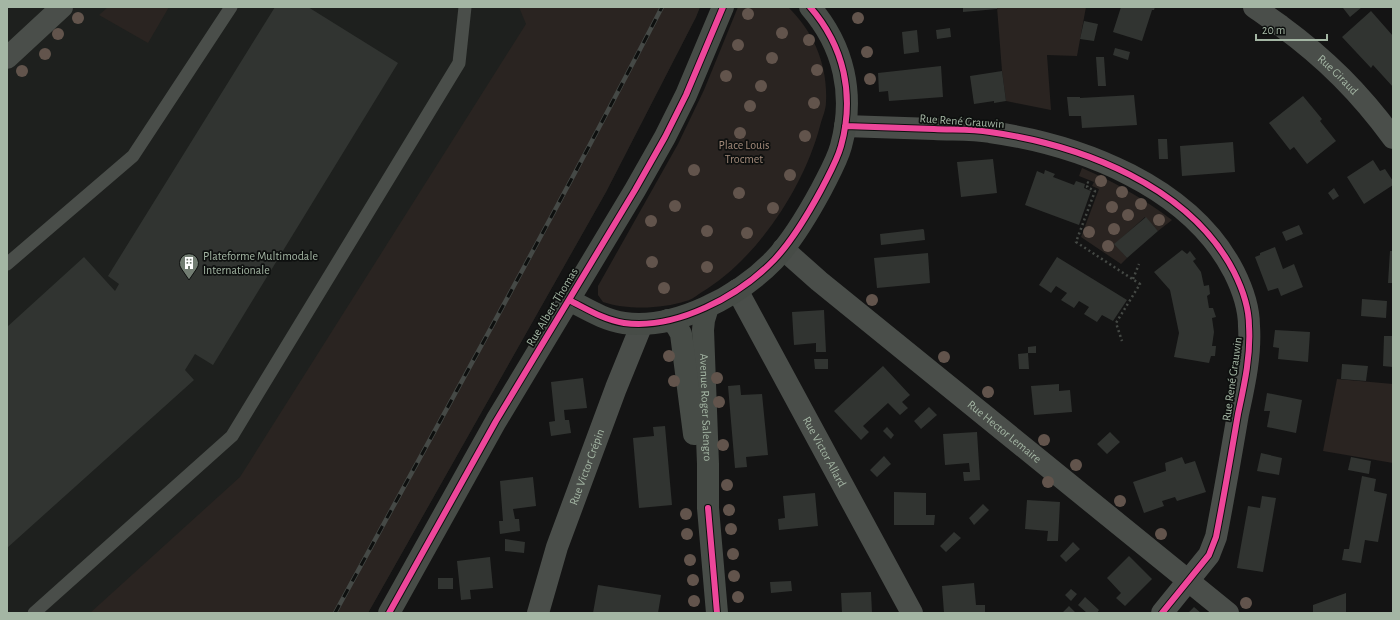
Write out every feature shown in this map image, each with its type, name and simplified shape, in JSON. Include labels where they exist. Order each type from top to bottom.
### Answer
[{"type":"street","points":[[7,58],[62,7]]},
{"type":"street","name":"Rue Albert Thomas","points":[[388,613],[496,421],[665,137],[686,95],[723,7]]},
{"type":"street","points":[[569,300],[599,316],[625,323],[642,324],[689,315],[708,307],[737,290],[773,261],[783,249],[804,219],[833,167],[841,146],[845,126],[847,103],[841,59],[833,39],[824,23],[810,7]]},
{"type":"street","name":"Rue Giraud","points":[[1254,7],[1301,41],[1345,80],[1361,97],[1393,138]]},
{"type":"street","name":"Rue René Grauwin","points":[[845,126],[989,132],[1041,142],[1083,155],[1133,177],[1171,200],[1208,232],[1218,245],[1241,288],[1248,312],[1248,360],[1216,537],[1209,555],[1162,613]]},
{"type":"street","name":"Rue Hector Lemaire","points":[[783,249],[825,286],[1228,613]]},
{"type":"street","name":"Rue Victor Allard","points":[[737,290],[912,613]]},
{"type":"street","name":"Avenue Roger Salengro","points":[[708,307],[703,330],[708,464],[708,508],[717,613]]},
{"type":"street","name":"Avenue Roger Salengro","points":[[668,320],[676,325],[681,334],[695,446],[708,508]]},
{"type":"street","name":"Rue Victor Crépin","points":[[538,613],[557,547],[616,388],[642,324]]},
{"type":"lane","points":[[7,264],[133,156],[231,7]]},
{"type":"lane","points":[[34,613],[232,436],[459,63],[465,7]]},
{"type":"path","points":[[1083,155],[1076,177],[1089,183],[1087,187],[1095,191],[1076,242],[1140,284],[1116,323],[1122,341]]},
{"type":"path","points":[[1133,279],[1139,264]]},
{"type":"shaded area","points":[[7,7],[700,7],[606,192],[368,613],[7,613]]},
{"type":"green space","points":[[108,7],[169,7],[148,43],[99,15]]},
{"type":"green space","points":[[519,7],[700,7],[606,192],[368,613],[90,613],[240,477],[526,24]]},
{"type":"green space","name":"Place Louis Trocmet","points":[[738,7],[788,7],[805,27],[818,50],[825,75],[826,105],[813,149],[803,173],[776,220],[759,241],[741,261],[722,278],[694,297],[677,304],[644,308],[612,305],[603,302],[598,295],[598,286],[678,144],[704,90]]},
{"type":"green space","points":[[997,7],[1086,7],[1077,56],[1047,55],[1051,110],[1006,101]]},
{"type":"green space","points":[[1082,168],[1129,191],[1172,220],[1158,231],[1145,217],[1115,244],[1127,258],[1121,264],[1081,237],[1099,189],[1092,186],[1094,182],[1079,176]]},
{"type":"green space","points":[[1337,379],[1393,384],[1393,463],[1323,451]]},
{"type":"building","name":"Plateforme Multimodale Internationale","points":[[275,7],[308,7],[398,63],[213,365],[195,354],[185,370],[194,380],[7,548],[7,327],[84,257],[115,291],[119,284],[108,276]]},
{"type":"building","points":[[963,7],[997,7],[997,9],[963,12]]},
{"type":"building","points":[[1121,7],[1155,7],[1154,10],[1152,10],[1142,41],[1113,32]]},
{"type":"building","points":[[1362,7],[1350,17],[1343,8]]},
{"type":"building","points":[[1371,11],[1393,36],[1393,87],[1373,65],[1371,68],[1342,37]]},
{"type":"building","points":[[1084,21],[1098,24],[1094,41],[1080,39]]},
{"type":"building","points":[[950,28],[951,37],[937,39],[936,30]]},
{"type":"building","points":[[917,30],[919,52],[904,54],[902,32]]},
{"type":"building","points":[[1115,48],[1130,52],[1128,60],[1113,55]]},
{"type":"building","points":[[1096,57],[1104,57],[1106,86],[1098,86]]},
{"type":"building","points":[[941,66],[943,97],[889,101],[888,91],[879,92],[878,73]]},
{"type":"building","points":[[1002,71],[1006,101],[974,104],[970,76]]},
{"type":"building","points":[[1134,95],[1137,125],[1082,128],[1081,116],[1069,116],[1067,97],[1080,98]]},
{"type":"building","points":[[1303,96],[1322,119],[1320,121],[1336,141],[1307,164],[1294,147],[1290,150],[1269,123]]},
{"type":"building","points":[[1158,139],[1167,139],[1168,159],[1159,159]]},
{"type":"building","points":[[1233,142],[1235,172],[1182,176],[1180,146]]},
{"type":"building","points":[[993,159],[997,193],[961,197],[957,162]]},
{"type":"building","points":[[1373,160],[1380,171],[1385,169],[1393,181],[1393,185],[1364,204],[1347,177]]},
{"type":"building","points":[[1045,170],[1055,174],[1053,177],[1074,185],[1076,181],[1085,184],[1084,188],[1091,191],[1079,225],[1025,205],[1037,171],[1044,174]]},
{"type":"building","points":[[1334,188],[1339,196],[1333,200],[1328,193]]},
{"type":"building","points":[[1146,217],[1158,231],[1127,258],[1114,244]]},
{"type":"building","points":[[1299,225],[1303,234],[1286,241],[1282,232]]},
{"type":"building","points":[[923,229],[925,240],[881,245],[880,234]]},
{"type":"building","points":[[1275,247],[1283,269],[1294,264],[1303,287],[1281,296],[1278,288],[1268,291],[1255,257],[1260,255],[1260,253]]},
{"type":"building","points":[[1182,250],[1187,254],[1190,251],[1196,259],[1193,261],[1201,272],[1204,286],[1209,285],[1210,294],[1207,296],[1209,308],[1213,308],[1216,317],[1212,318],[1214,332],[1212,346],[1216,346],[1215,356],[1211,356],[1209,363],[1174,357],[1179,333],[1170,290],[1154,272]]},
{"type":"building","points":[[1390,251],[1393,251],[1393,283],[1388,283]]},
{"type":"building","points":[[928,253],[930,283],[877,288],[874,258]]},
{"type":"building","points":[[1057,257],[1127,300],[1113,321],[1102,315],[1097,322],[1084,314],[1089,307],[1079,301],[1074,308],[1061,300],[1067,293],[1056,286],[1051,293],[1039,285]]},
{"type":"building","points":[[1362,299],[1387,301],[1386,318],[1361,316]]},
{"type":"building","points":[[824,310],[826,352],[816,352],[816,343],[794,345],[792,312]]},
{"type":"building","points":[[1275,330],[1310,332],[1308,362],[1278,359],[1279,348],[1273,347]]},
{"type":"building","points":[[1384,336],[1393,336],[1393,367],[1383,366]]},
{"type":"building","points":[[1036,346],[1036,353],[1028,353],[1028,347]]},
{"type":"building","points":[[1028,353],[1029,369],[1019,369],[1018,354]]},
{"type":"building","points":[[814,359],[828,359],[828,369],[815,369]]},
{"type":"building","points":[[1342,364],[1368,366],[1366,381],[1341,379]]},
{"type":"building","points":[[883,366],[910,395],[902,402],[908,408],[900,415],[888,403],[863,426],[869,432],[861,440],[834,411]]},
{"type":"building","points":[[583,378],[587,408],[564,410],[565,420],[569,420],[571,433],[551,436],[549,422],[555,421],[551,382]]},
{"type":"building","points":[[1059,384],[1059,391],[1070,390],[1072,412],[1034,415],[1031,386]]},
{"type":"building","points":[[740,385],[741,395],[762,394],[768,455],[746,457],[747,467],[735,468],[728,386]]},
{"type":"building","points":[[1267,393],[1302,400],[1296,433],[1267,427],[1270,411],[1264,411]]},
{"type":"building","points":[[929,407],[937,415],[921,429],[914,421]]},
{"type":"building","points":[[665,426],[672,505],[639,508],[633,438],[654,436],[653,427]]},
{"type":"building","points":[[887,427],[894,435],[891,439],[883,431]]},
{"type":"building","points":[[977,432],[980,480],[964,481],[963,472],[970,472],[969,463],[945,465],[943,434]]},
{"type":"building","points":[[1110,432],[1120,442],[1107,454],[1097,444]]},
{"type":"building","points":[[1261,453],[1282,458],[1279,475],[1257,471]]},
{"type":"building","points":[[884,456],[891,464],[877,477],[870,470]]},
{"type":"building","points":[[1182,457],[1185,464],[1195,461],[1206,492],[1177,501],[1175,497],[1162,501],[1164,506],[1144,513],[1133,482],[1166,471],[1165,463]]},
{"type":"building","points":[[1351,457],[1371,461],[1369,474],[1348,470]]},
{"type":"building","points":[[1362,476],[1376,479],[1374,491],[1387,494],[1378,542],[1365,540],[1361,563],[1342,560],[1344,549],[1349,549]]},
{"type":"building","points":[[533,477],[536,506],[513,509],[515,519],[519,519],[520,531],[500,534],[499,521],[503,521],[500,481]]},
{"type":"building","points":[[894,492],[926,493],[926,515],[935,515],[934,525],[894,525]]},
{"type":"building","points":[[815,493],[818,526],[779,530],[778,519],[785,518],[783,496]]},
{"type":"building","points":[[1262,496],[1276,498],[1263,572],[1237,568],[1248,506],[1260,508]]},
{"type":"building","points":[[1027,500],[1060,502],[1058,541],[1047,541],[1048,531],[1025,529]]},
{"type":"building","points":[[983,504],[989,510],[974,525],[969,518]]},
{"type":"building","points":[[954,532],[961,538],[946,552],[940,546]]},
{"type":"building","points":[[505,539],[525,542],[524,553],[505,551]]},
{"type":"building","points":[[1073,542],[1080,549],[1066,562],[1060,556]]},
{"type":"building","points":[[1129,556],[1152,579],[1125,606],[1116,598],[1121,593],[1107,578]]},
{"type":"building","points":[[490,557],[493,588],[470,590],[471,599],[461,600],[457,561]]},
{"type":"building","points":[[438,578],[453,578],[453,589],[438,589]]},
{"type":"building","points":[[791,581],[792,591],[771,593],[770,582]]},
{"type":"building","points":[[974,583],[976,605],[985,605],[985,613],[944,613],[942,586]]},
{"type":"building","points":[[598,585],[661,595],[658,613],[593,613]]},
{"type":"building","points":[[1071,589],[1077,594],[1071,601],[1065,595]]},
{"type":"building","points":[[871,592],[872,613],[842,613],[841,593]]},
{"type":"building","points":[[1346,593],[1346,613],[1313,613],[1313,605]]},
{"type":"building","points":[[1085,597],[1099,610],[1097,613],[1087,613],[1078,605]]},
{"type":"building","points":[[1069,606],[1076,613],[1062,613]]},
{"type":"building","points":[[1194,607],[1201,613],[1188,613]]},
{"type":"railway","points":[[335,613],[541,235],[662,7]]},
{"type":"cycle path","points":[[389,613],[496,421],[635,190],[665,137],[686,95],[723,7]]},
{"type":"cycle path","points":[[569,300],[596,314],[617,322],[644,324],[664,321],[685,316],[725,298],[760,273],[781,252],[794,235],[816,199],[835,163],[841,146],[845,127],[847,108],[844,72],[831,38],[822,22],[810,7]]},
{"type":"cycle path","points":[[845,126],[983,131],[1025,138],[1060,147],[1096,159],[1130,175],[1161,193],[1190,216],[1215,242],[1234,272],[1242,291],[1249,319],[1249,348],[1243,393],[1216,537],[1209,555],[1162,613]]},
{"type":"cycle path","points":[[708,508],[717,613]]},
{"type":"place","name":"Plateforme Multimodale Internationale","points":[[189,280]]}]
